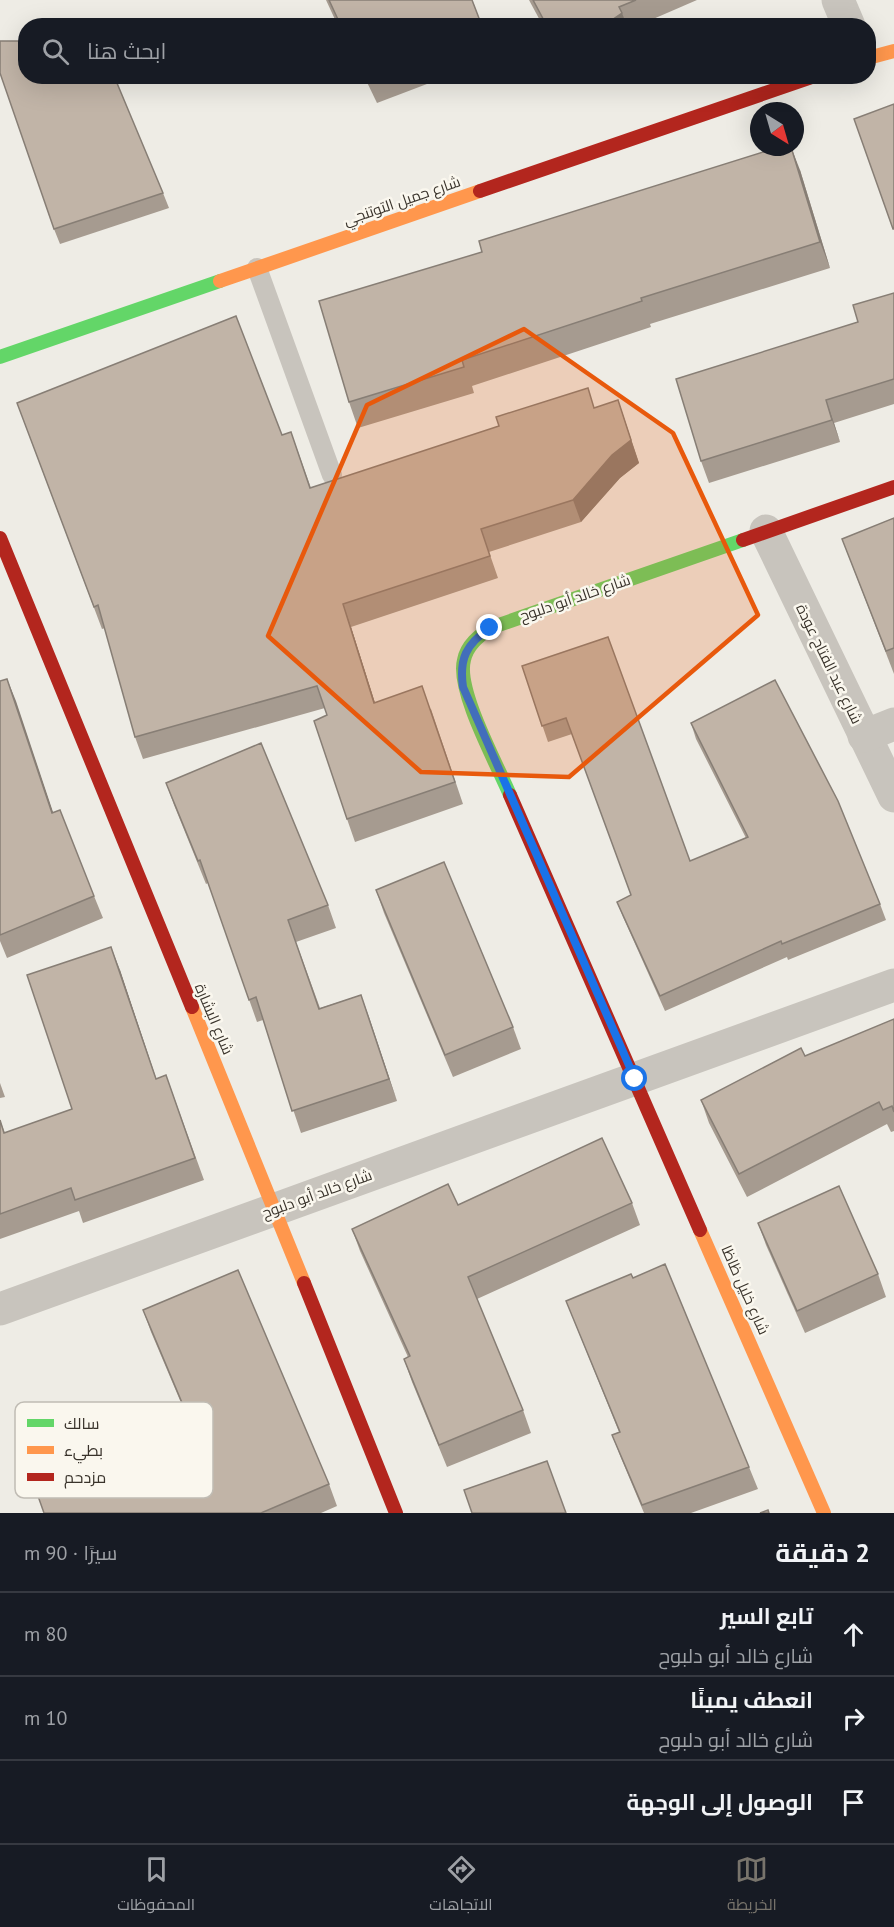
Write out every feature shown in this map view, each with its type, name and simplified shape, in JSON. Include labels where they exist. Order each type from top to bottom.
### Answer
[{"type":"street","points":[[838,0],[846,18]]},
{"type":"street","points":[[876,56],[894,51]]},
{"type":"street","name":"شارع جميل التوتنجي","points":[[0,357],[792,84]]},
{"type":"street","name":"شارع خالد أبو دلبوح","points":[[635,1079],[463,687],[461,672],[463,654],[469,644],[490,628],[894,487]]},
{"type":"street","name":"شارع عبد الفتاح عودة","points":[[766,531],[894,796]]},
{"type":"street","name":"شارع البشارة","points":[[0,538],[275,1209],[396,1513]]},
{"type":"street","points":[[864,736],[894,724]]},
{"type":"street","name":"شارع خالد أبو دلبوح","points":[[0,1309],[894,985]]},
{"type":"street","name":"شارع خليل ظاظا","points":[[635,1079],[824,1513]]},
{"type":"lane","points":[[256,268],[332,475]]},
{"type":"highlighted area","points":[[524,329],[673,433],[758,615],[569,777],[421,772],[268,636],[367,405]]},
{"type":"building","points":[[329,0],[472,0],[479,18],[337,18]]},
{"type":"building","points":[[533,0],[636,0],[619,7],[622,13],[615,18],[543,18]]},
{"type":"building","points":[[0,41],[18,41],[18,84],[117,84],[163,193],[54,229],[0,73]]},
{"type":"building","points":[[894,104],[894,229],[893,229],[854,119]]},
{"type":"building","points":[[750,156],[794,156],[820,242],[641,298],[642,301],[462,360],[464,367],[349,402],[319,301],[482,252],[479,241]]},
{"type":"building","points":[[894,293],[894,379],[826,400],[832,420],[701,461],[676,379],[858,322],[853,305]]},
{"type":"building","points":[[236,316],[282,435],[291,432],[310,488],[499,426],[496,417],[588,388],[594,408],[618,400],[631,440],[612,455],[573,500],[481,529],[490,556],[343,604],[374,703],[422,686],[455,782],[347,819],[314,721],[327,715],[317,686],[135,737],[98,605],[94,607],[17,403]]},
{"type":"building","points":[[894,518],[894,648],[886,651],[842,539]]},
{"type":"building","points":[[608,637],[690,861],[748,837],[691,723],[775,680],[838,801],[880,904],[782,944],[781,941],[660,996],[617,902],[631,895],[566,718],[542,726],[522,666]]},
{"type":"building","points":[[7,679],[52,813],[60,810],[94,896],[0,935],[0,681]]},
{"type":"building","points":[[261,743],[328,905],[288,920],[319,1009],[361,995],[389,1079],[292,1111],[256,997],[249,1000],[200,860],[198,861],[166,783]]},
{"type":"building","points":[[444,862],[513,1027],[445,1055],[376,890]]},
{"type":"building","points":[[111,947],[156,1079],[166,1075],[195,1158],[75,1200],[71,1188],[0,1214],[0,1120],[4,1133],[72,1109],[27,975]]},
{"type":"building","points":[[894,1019],[894,1112],[892,1106],[883,1110],[879,1102],[739,1174],[701,1100],[801,1048],[805,1056]]},
{"type":"building","points":[[602,1138],[632,1203],[468,1277],[523,1410],[439,1445],[404,1359],[410,1356],[352,1229],[448,1184],[458,1205]]},
{"type":"building","points":[[839,1186],[878,1274],[797,1311],[758,1223]]},
{"type":"building","points":[[665,1264],[749,1467],[642,1505],[612,1435],[620,1432],[566,1301],[631,1274],[633,1278]]},
{"type":"building","points":[[238,1270],[329,1484],[261,1513],[44,1513],[39,1498],[213,1498],[213,1402],[182,1402],[143,1310]]},
{"type":"building","points":[[547,1461],[566,1513],[472,1513],[464,1490]]},
{"type":"traffic: fast","points":[[0,357],[220,281]]},
{"type":"traffic: fast","points":[[510,795],[479,727],[466,689],[463,673],[464,660],[474,641],[490,628],[743,540]]},
{"type":"traffic: slow","points":[[876,56],[894,51]]},
{"type":"traffic: slow","points":[[220,281],[480,191]]},
{"type":"traffic: slow","points":[[192,1007],[304,1283]]},
{"type":"traffic: slow","points":[[700,1230],[824,1513]]},
{"type":"traffic: jam","points":[[480,191],[792,84]]},
{"type":"traffic: jam","points":[[743,540],[894,487]]},
{"type":"traffic: jam","points":[[0,538],[192,1007]]},
{"type":"traffic: jam","points":[[510,795],[700,1230]]},
{"type":"traffic: jam","points":[[304,1283],[396,1513]]},
{"type":"route","points":[[490,628],[469,644],[463,654],[461,672],[463,687],[635,1079]]}]
